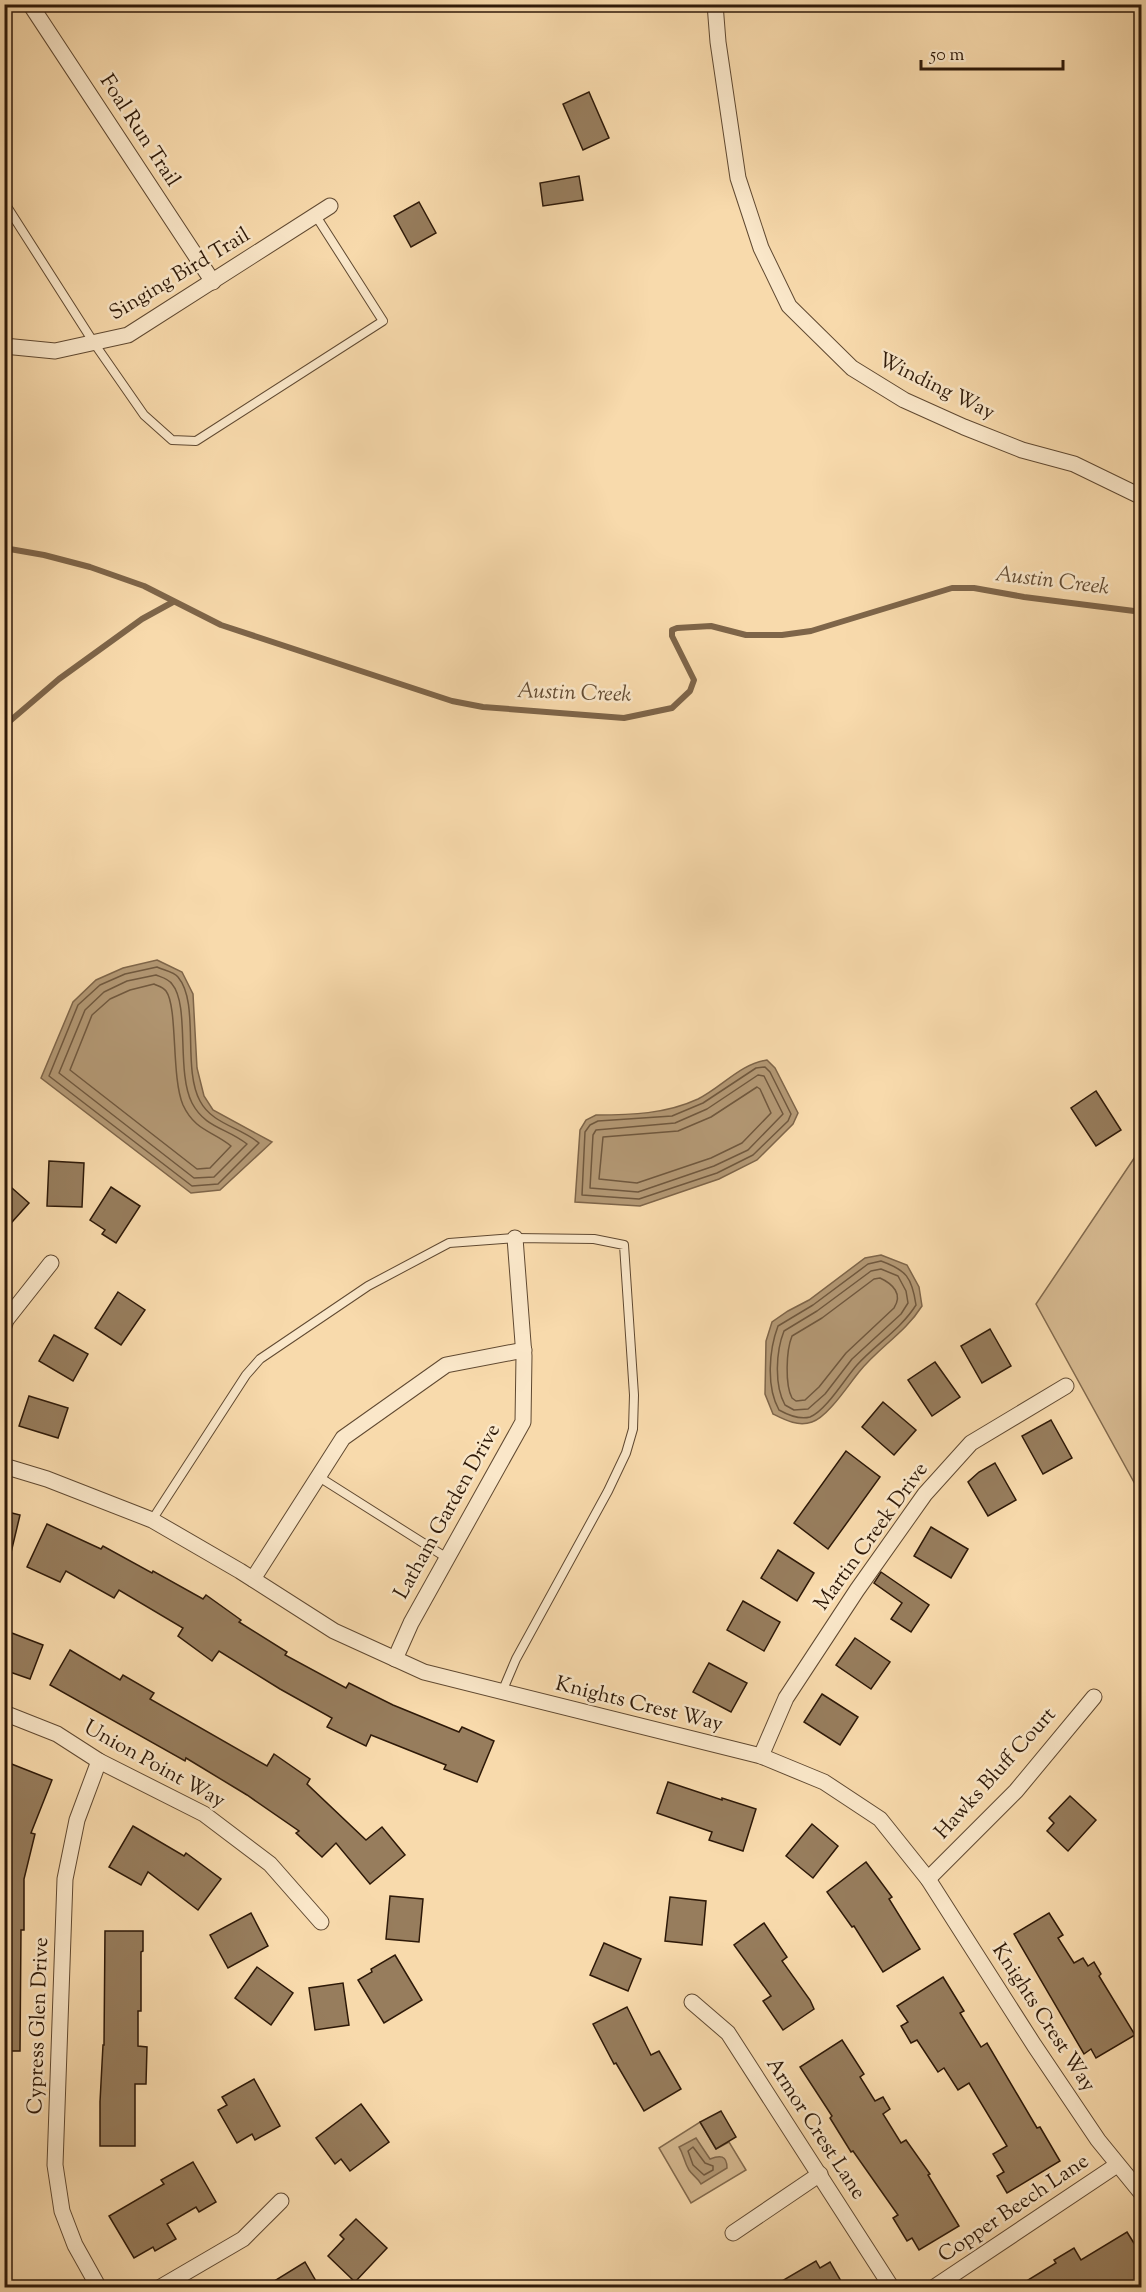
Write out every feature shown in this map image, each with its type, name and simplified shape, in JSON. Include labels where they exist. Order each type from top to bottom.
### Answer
[{"type":"street","name":"Foal Run Trail","points":[[30,4],[213,282]]},
{"type":"street","name":"Winding Way","points":[[715,4],[718,42],[738,178],[761,248],[789,306],[852,368],[904,400],[964,428],[1022,450],[1074,464],[1142,497]]},
{"type":"street","name":"Singing Bird Trail","points":[[4,346],[55,351],[128,335],[330,206]]},
{"type":"street","name":"Latham Garden Drive","points":[[395,1659],[411,1623],[523,1422],[524,1350],[515,1238]]},
{"type":"street","points":[[4,1326],[6,1320],[51,1263]]},
{"type":"street","points":[[253,1579],[343,1438],[446,1365],[524,1350]]},
{"type":"street","name":"Martin Creek Drive","points":[[760,1756],[786,1698],[924,1494],[971,1443],[1066,1386]]},
{"type":"street","name":"Knights Crest Way","points":[[4,1466],[47,1479],[152,1520],[334,1630],[424,1672],[760,1756],[824,1782],[880,1819],[928,1879],[1034,2045],[1118,2165],[1142,2194]]},
{"type":"street","name":"Hawks Bluff Court","points":[[928,1879],[1016,1791],[1094,1697]]},
{"type":"street","name":"Union Point Way","points":[[4,1713],[57,1734],[99,1761],[204,1814],[270,1864],[321,1922]]},
{"type":"street","name":"Cypress Glen Drive","points":[[99,1761],[77,1820],[65,1879],[55,2165],[62,2211],[75,2245],[99,2288]]},
{"type":"street","name":"Armor Crest Lane","points":[[692,2002],[728,2032],[892,2288]]},
{"type":"street","name":"Copper Beech Lane","points":[[933,2288],[1118,2165]]},
{"type":"street","points":[[733,2233],[820,2174]]},
{"type":"street","points":[[159,2288],[243,2239],[281,2201]]},
{"type":"lane","points":[[4,202],[94,343],[144,415],[172,440],[196,441],[383,321],[316,216]]},
{"type":"lane","points":[[152,1520],[246,1376],[260,1359],[368,1286],[449,1243],[515,1238],[594,1239],[624,1245],[634,1395],[633,1429],[626,1453],[608,1491],[516,1659],[502,1692]]},
{"type":"lane","points":[[319,1477],[447,1558]]},
{"type":"shaded area","points":[[1141,1148],[1141,1495],[1036,1304]]},
{"type":"shaded area","points":[[700,2122],[716,2149],[729,2142],[746,2170],[691,2203],[659,2148]]},
{"type":"water","points":[[157,960],[182,972],[193,994],[197,1068],[204,1096],[213,1110],[272,1142],[220,1190],[191,1193],[41,1078],[73,1002],[96,980],[123,968]]},
{"type":"water","points":[[767,1060],[775,1068],[798,1113],[793,1124],[757,1160],[719,1179],[640,1206],[575,1202],[580,1130],[586,1120],[596,1115],[648,1113],[686,1104],[707,1094],[748,1066]]},
{"type":"water","points":[[881,1255],[907,1265],[919,1287],[922,1306],[908,1324],[867,1363],[831,1408],[818,1419],[807,1423],[797,1423],[773,1414],[765,1394],[766,1341],[772,1322],[809,1300],[865,1258]]},
{"type":"water","points":[[696,2138],[710,2159],[722,2157],[727,2164],[727,2168],[701,2184],[689,2170],[679,2147]]},
{"type":"building","points":[[589,92],[609,138],[583,150],[563,104]]},
{"type":"building","points":[[579,176],[583,200],[543,206],[540,183]]},
{"type":"building","points":[[419,202],[436,233],[411,247],[394,216]]},
{"type":"building","points":[[1096,1091],[1121,1130],[1096,1146],[1071,1108]]},
{"type":"building","points":[[49,1161],[84,1163],[82,1207],[47,1206]]},
{"type":"building","points":[[4,1181],[29,1203],[4,1231]]},
{"type":"building","points":[[111,1187],[140,1206],[116,1243],[102,1234],[105,1230],[90,1220]]},
{"type":"building","points":[[118,1292],[145,1310],[121,1345],[95,1328]]},
{"type":"building","points":[[990,1329],[1011,1366],[982,1383],[961,1346]]},
{"type":"building","points":[[54,1335],[88,1354],[73,1381],[39,1361]]},
{"type":"building","points":[[935,1362],[960,1397],[932,1416],[908,1380]]},
{"type":"building","points":[[29,1396],[68,1408],[58,1438],[19,1426]]},
{"type":"building","points":[[883,1402],[916,1430],[894,1455],[862,1427]]},
{"type":"building","points":[[1051,1420],[1072,1458],[1043,1474],[1022,1436]]},
{"type":"building","points":[[846,1451],[880,1477],[828,1549],[794,1523]]},
{"type":"building","points":[[995,1463],[1016,1500],[988,1516],[968,1482],[979,1472]]},
{"type":"building","points":[[4,1511],[20,1515],[10,1557],[4,1556]]},
{"type":"building","points":[[47,1524],[101,1549],[103,1546],[203,1599],[206,1595],[241,1620],[239,1622],[287,1652],[285,1655],[346,1688],[349,1683],[393,1705],[459,1732],[462,1727],[494,1741],[477,1782],[444,1769],[446,1765],[371,1735],[366,1746],[327,1727],[332,1718],[219,1651],[212,1661],[178,1636],[183,1628],[119,1590],[114,1598],[66,1571],[60,1582],[27,1567]]},
{"type":"building","points":[[931,1527],[968,1549],[951,1578],[914,1556]]},
{"type":"building","points":[[778,1550],[814,1573],[797,1601],[761,1578]]},
{"type":"building","points":[[881,1572],[929,1605],[911,1632],[891,1619],[902,1603],[874,1583]]},
{"type":"building","points":[[743,1601],[780,1622],[764,1651],[727,1630]]},
{"type":"building","points":[[4,1630],[43,1645],[30,1679],[4,1670]]},
{"type":"building","points":[[855,1638],[890,1662],[871,1689],[836,1665]]},
{"type":"building","points":[[70,1650],[120,1680],[123,1675],[154,1693],[150,1699],[267,1766],[274,1754],[310,1779],[307,1784],[366,1840],[382,1827],[405,1855],[370,1884],[336,1843],[322,1857],[296,1833],[299,1831],[247,1795],[186,1758],[185,1761],[50,1685]]},
{"type":"building","points":[[709,1663],[747,1683],[731,1712],[693,1692]]},
{"type":"building","points":[[822,1694],[858,1717],[840,1745],[804,1722]]},
{"type":"building","points":[[4,1761],[52,1780],[31,1833],[35,1834],[24,1879],[24,1930],[21,1930],[20,2051],[4,2051]]},
{"type":"building","points":[[668,1782],[756,1809],[743,1851],[709,1840],[712,1832],[657,1813]]},
{"type":"building","points":[[1070,1796],[1096,1820],[1068,1851],[1047,1831],[1054,1823],[1049,1818]]},
{"type":"building","points":[[812,1824],[838,1846],[813,1878],[786,1856]]},
{"type":"building","points":[[133,1826],[184,1856],[186,1853],[221,1879],[198,1910],[148,1872],[141,1885],[109,1867]]},
{"type":"building","points":[[866,1862],[892,1897],[889,1899],[920,1949],[883,1972],[854,1926],[852,1927],[827,1892]]},
{"type":"building","points":[[390,1896],[423,1899],[419,1942],[386,1939]]},
{"type":"building","points":[[670,1897],[706,1901],[702,1945],[665,1941]]},
{"type":"building","points":[[251,1913],[268,1946],[228,1968],[210,1935]]},
{"type":"building","points":[[1049,1913],[1063,1935],[1058,1938],[1074,1963],[1083,1958],[1088,1966],[1094,1962],[1101,1974],[1099,1976],[1135,2035],[1096,2058],[1091,2049],[1084,2054],[1014,1934]]},
{"type":"building","points":[[764,1923],[787,1957],[782,1961],[814,2009],[783,2030],[763,2001],[771,1996],[734,1945]]},
{"type":"building","points":[[105,1931],[143,1931],[138,2046],[147,2047],[146,2084],[135,2084],[135,2146],[100,2146]]},
{"type":"building","points":[[604,1943],[641,1959],[628,1991],[590,1975]]},
{"type":"building","points":[[395,1955],[422,2000],[384,2023],[358,1980],[372,1972],[371,1969]]},
{"type":"building","points":[[257,1967],[293,1993],[271,2025],[235,1998]]},
{"type":"building","points":[[943,1977],[964,2011],[960,2013],[981,2047],[987,2043],[1037,2128],[1040,2127],[1060,2161],[1007,2193],[997,2176],[1004,2172],[993,2154],[1007,2146],[969,2083],[958,2090],[944,2068],[938,2072],[917,2040],[911,2043],[901,2026],[908,2022],[897,2006]]},
{"type":"building","points":[[343,1983],[349,2025],[315,2030],[309,1988]]},
{"type":"building","points":[[627,2007],[651,2055],[659,2051],[681,2089],[644,2111],[616,2063],[614,2064],[593,2024]]},
{"type":"building","points":[[842,2040],[864,2074],[860,2077],[875,2101],[883,2097],[890,2109],[883,2114],[901,2143],[906,2140],[930,2174],[928,2175],[959,2226],[919,2250],[912,2238],[907,2241],[893,2218],[898,2215],[853,2151],[851,2152],[830,2118],[832,2116],[800,2067]]},
{"type":"building","points":[[254,2079],[280,2126],[255,2140],[252,2134],[237,2143],[218,2110],[227,2105],[222,2097]]},
{"type":"building","points":[[361,2104],[389,2142],[350,2171],[341,2159],[335,2164],[316,2138]]},
{"type":"building","points":[[721,2111],[736,2137],[716,2149],[700,2122]]},
{"type":"building","points":[[193,2162],[216,2202],[199,2212],[196,2207],[167,2224],[176,2239],[155,2251],[153,2247],[134,2258],[109,2216],[164,2184],[161,2180]]},
{"type":"building","points":[[356,2219],[387,2248],[355,2282],[328,2256],[344,2239],[340,2235]]},
{"type":"building","points":[[1127,2232],[1142,2256],[1142,2288],[1015,2288],[1056,2263],[1054,2260],[1074,2248],[1081,2260]]},
{"type":"building","points":[[816,2261],[820,2268],[830,2262],[845,2288],[770,2288]]},
{"type":"building","points":[[305,2262],[320,2288],[263,2288]]},
{"type":"waterway","name":"Austin Creek","points":[[4,548],[90,567],[144,586],[221,625],[452,701],[483,707],[624,718],[672,708],[690,691],[694,680],[672,636],[672,630],[677,628],[711,626],[746,635],[782,635],[811,631],[952,588],[974,588],[1024,597],[1142,612]]},
{"type":"waterway","points":[[4,726],[59,679],[142,619],[173,602]]}]
